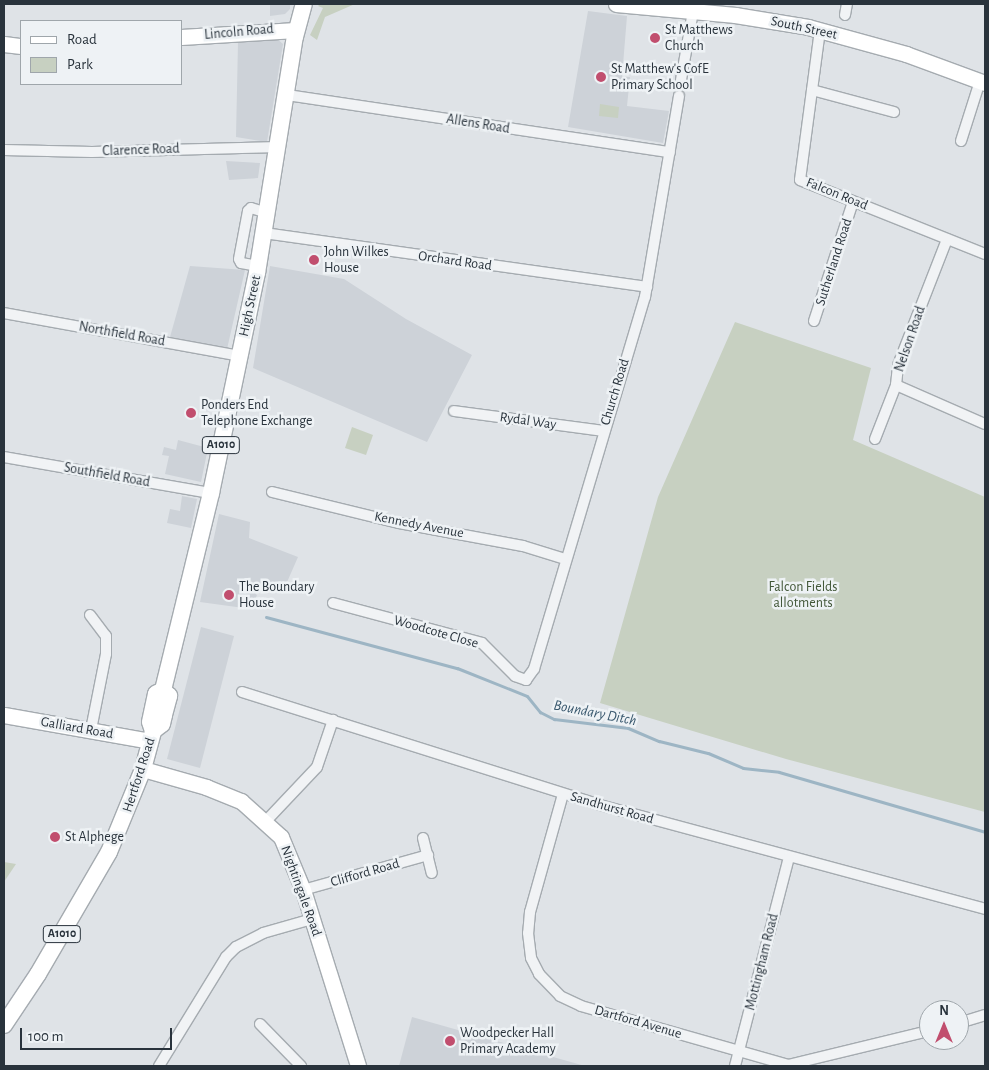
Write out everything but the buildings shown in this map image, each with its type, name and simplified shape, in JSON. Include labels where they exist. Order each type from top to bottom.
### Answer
[{"type":"main road","name":"High Street","points":[[185,606],[211,493],[258,266],[279,147],[296,30],[304,4]]},
{"type":"main road","name":"Hertford Road","points":[[4,1025],[38,974],[109,852],[144,769],[152,736],[162,724],[169,696],[164,690],[185,606]]},
{"type":"street","name":"South Street","points":[[616,4],[693,11],[741,10],[906,54],[983,82]]},
{"type":"street","points":[[844,15],[847,4]]},
{"type":"street","points":[[682,80],[693,11]]},
{"type":"street","name":"Lincoln Road","points":[[182,37],[296,30]]},
{"type":"street","name":"Falcon Road","points":[[820,30],[800,180],[985,254]]},
{"type":"street","points":[[4,44],[20,46]]},
{"type":"street","points":[[966,136],[983,82]]},
{"type":"street","points":[[812,90],[887,113]]},
{"type":"street","name":"Allens Road","points":[[287,95],[670,152]]},
{"type":"street","name":"Church Road","points":[[526,680],[534,669],[646,287],[679,96]]},
{"type":"street","name":"Clarence Road","points":[[4,150],[92,152],[279,147]]},
{"type":"street","name":"Sutherland Road","points":[[814,321],[853,202]]},
{"type":"street","points":[[258,266],[241,263],[241,249],[248,211],[251,208],[267,213]]},
{"type":"street","name":"Orchard Road","points":[[264,233],[646,287]]},
{"type":"street","name":"Nelson Road","points":[[875,439],[896,385],[898,365],[947,239]]},
{"type":"street","name":"Northfield Road","points":[[4,313],[240,356]]},
{"type":"street","points":[[896,385],[985,424]]},
{"type":"street","name":"Rydal Way","points":[[454,411],[603,431]]},
{"type":"street","name":"Southfield Road","points":[[4,457],[211,493]]},
{"type":"street","name":"Kennedy Avenue","points":[[272,492],[399,523],[523,546],[565,559]]},
{"type":"street","name":"Woodcote Close","points":[[334,603],[482,643],[515,676],[526,680]]},
{"type":"street","points":[[90,615],[106,636],[106,654],[91,730]]},
{"type":"street","name":"Sandhurst Road","points":[[242,692],[562,794],[985,909]]},
{"type":"street","name":"Galliard Road","points":[[4,715],[91,730],[152,736]]},
{"type":"street","points":[[266,821],[317,767],[333,720]]},
{"type":"street","name":"Nightingale Road","points":[[144,769],[225,794],[266,821],[288,850],[303,890],[358,1066]]},
{"type":"street","name":"Dartford Avenue","points":[[562,794],[528,923],[530,958],[539,974],[560,996],[581,1006],[738,1051],[798,1065],[919,1034]]},
{"type":"street","points":[[423,838],[432,873]]},
{"type":"street","name":"Clifford Road","points":[[303,890],[428,855]]},
{"type":"street","name":"Mottingham Road","points":[[735,1066],[790,857]]},
{"type":"street","points":[[159,1066],[226,957],[236,947],[263,934],[312,919]]},
{"type":"street","points":[[969,1020],[985,1015]]},
{"type":"street","points":[[260,1024],[301,1066]]},
{"type":"shaded area","points":[[270,4],[290,4],[290,9],[285,14],[270,16]]},
{"type":"shaded area","name":"St Matthew's CofE Primary School","points":[[588,11],[627,16],[622,77],[630,77],[627,106],[669,111],[663,143],[568,127]]},
{"type":"shaded area","points":[[276,38],[283,44],[267,142],[236,137],[238,42]]},
{"type":"shaded area","points":[[226,161],[260,163],[258,178],[229,180]]},
{"type":"shaded area","points":[[190,266],[245,270],[227,349],[170,337]]},
{"type":"shaded area","points":[[270,266],[344,279],[406,319],[472,355],[427,442],[253,368]]},
{"type":"shaded area","points":[[178,440],[208,448],[201,482],[165,474],[169,456],[162,455],[164,447],[176,450]]},
{"type":"shaded area","points":[[182,496],[197,499],[191,528],[167,523],[170,509],[180,511]]},
{"type":"shaded area","points":[[219,514],[250,522],[249,538],[298,557],[284,589],[255,583],[253,592],[257,595],[251,609],[200,602]]},
{"type":"shaded area","points":[[201,627],[234,636],[200,768],[167,759]]},
{"type":"shaded area","name":"Woodpecker Hall Primary Academy","points":[[412,1017],[585,1066],[399,1066]]},
{"type":"green space","points":[[320,4],[355,4],[325,17],[317,40],[310,35],[323,8],[318,6]]},
{"type":"green space","points":[[600,104],[619,107],[618,118],[599,116]]},
{"type":"green space","name":"Falcon Fields allotments","points":[[735,322],[871,368],[853,440],[985,497],[985,812],[786,759],[600,703],[658,497]]},
{"type":"green space","points":[[352,427],[373,435],[366,455],[345,448]]},
{"type":"green space","points":[[4,862],[16,864],[4,882]]},
{"type":"waterway","name":"Boundary Ditch","points":[[266,617],[457,668],[527,696],[540,712],[554,719],[628,728],[659,741],[708,753],[743,768],[779,772],[985,832]]},
{"type":"place","name":"St Matthews Church","points":[[655,38]]},
{"type":"place","name":"St Matthew's CofE Primary School","points":[[601,77]]},
{"type":"place","name":"John Wilkes House","points":[[314,260]]},
{"type":"place","name":"Ponders End Telephone Exchange","points":[[191,413]]},
{"type":"place","name":"The Boundary House","points":[[229,595]]},
{"type":"place","name":"St Alphege","points":[[55,837]]},
{"type":"place","name":"Woodpecker Hall Primary Academy","points":[[450,1041]]}]
